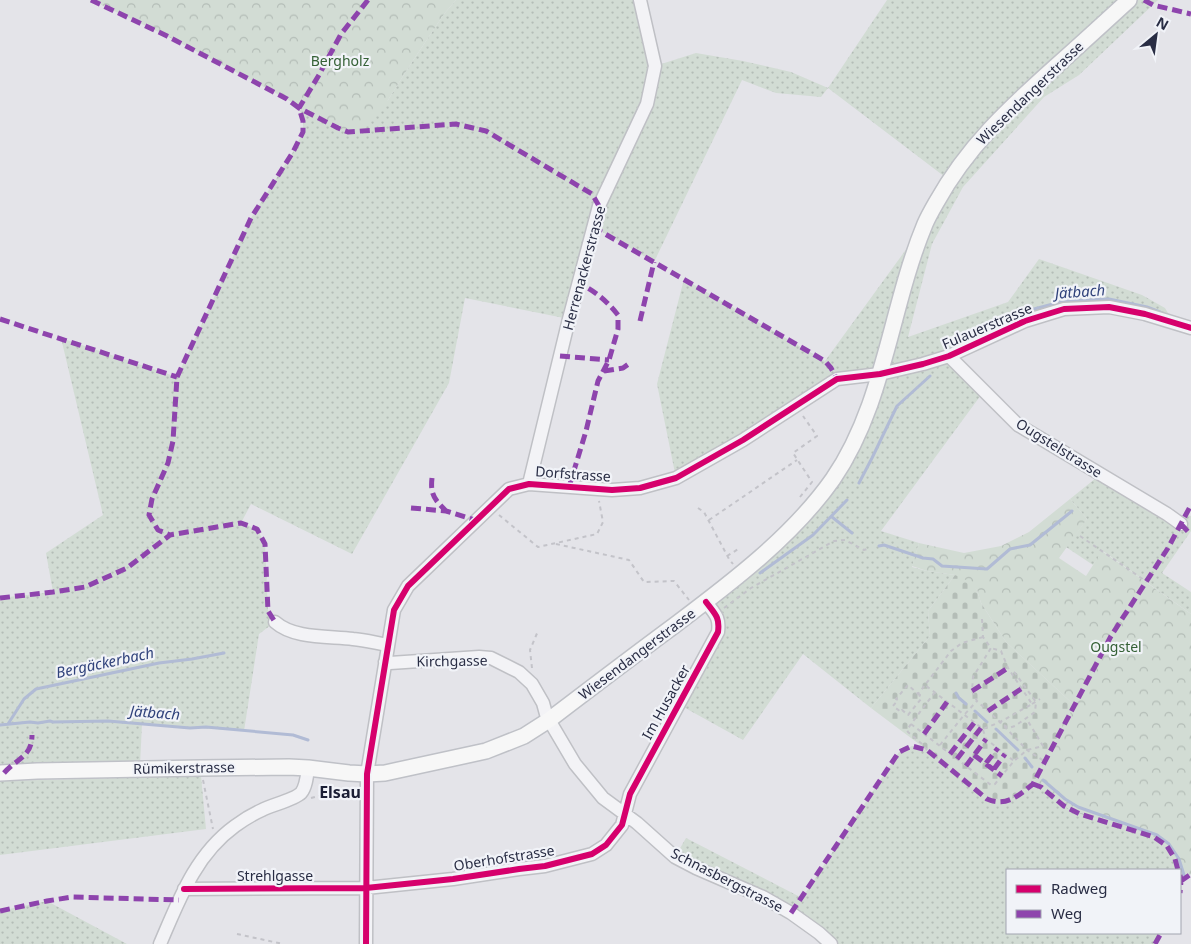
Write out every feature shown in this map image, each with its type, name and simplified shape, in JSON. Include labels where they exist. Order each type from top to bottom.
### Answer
[{"type":"main road","name":"Wiesendangerstrasse","points":[[367,774],[386,774],[486,751],[524,736],[549,720],[699,602],[741,574],[806,513],[832,480],[855,441],[863,423],[880,374],[910,265],[926,222],[949,180],[975,146],[1001,117],[1129,0]]},
{"type":"main road","name":"Rümikerstrasse","points":[[0,773],[200,768],[308,768],[349,774],[367,774]]},
{"type":"street","name":"Herrenackerstrasse","points":[[529,484],[569,318],[599,206],[647,104],[655,66],[640,0]]},
{"type":"street","name":"Fulauerstrasse","points":[[880,374],[948,356],[1025,321],[1064,309],[1109,306],[1145,314],[1191,328]]},
{"type":"street","name":"Ougstelstrasse","points":[[948,356],[1018,425],[1181,524]]},
{"type":"street","name":"Dorfstrasse","points":[[366,944],[367,774],[394,610],[408,586],[509,489],[529,484],[612,490],[640,488],[676,478],[743,440],[836,379],[880,374]]},
{"type":"street","points":[[699,602],[715,614]]},
{"type":"street","name":"Im Husacker","points":[[625,815],[630,794],[718,632],[719,622],[715,614]]},
{"type":"street","points":[[275,622],[282,628],[314,637],[354,639],[388,645]]},
{"type":"street","name":"Kirchgasse","points":[[385,662],[491,658],[519,672],[532,684],[549,720]]},
{"type":"street","name":"Schnasbergstrasse","points":[[549,720],[575,764],[603,798],[676,857],[696,868],[763,897],[791,913],[831,944]]},
{"type":"street","points":[[160,944],[191,874],[216,843],[235,826],[260,810],[299,795],[304,789],[308,768]]},
{"type":"street","name":"Oberhofstrasse","points":[[366,888],[452,879],[544,866],[592,854],[606,845],[622,825],[625,815]]},
{"type":"street","name":"Strehlgasse","points":[[184,889],[366,888]]},
{"type":"path","points":[[796,405],[817,436],[793,453],[812,482],[800,497]]},
{"type":"path","points":[[708,520],[797,460]]},
{"type":"path","points":[[490,506],[538,547],[597,534],[604,522],[599,500],[599,489]]},
{"type":"path","points":[[698,508],[704,512],[735,566]]},
{"type":"path","points":[[1080,536],[1147,582]]},
{"type":"path","points":[[715,614],[751,588],[834,541],[844,540],[864,550],[870,548]]},
{"type":"path","points":[[553,543],[629,560],[644,582],[674,582],[699,602]]},
{"type":"path","points":[[728,556],[740,548]]},
{"type":"path","points":[[982,619],[983,637],[991,648],[1001,651],[1008,668],[1032,704]]},
{"type":"path","points":[[525,677],[532,669],[530,650],[538,631]]},
{"type":"path","points":[[918,694],[951,651],[962,643],[983,637]]},
{"type":"path","points":[[991,648],[973,678],[972,691],[977,700],[1027,750],[1044,761]]},
{"type":"path","points":[[1000,722],[1009,728],[1035,712],[1036,702],[1015,673],[1008,668]]},
{"type":"path","points":[[908,685],[918,694],[921,699],[908,715],[893,706],[898,700],[896,699],[908,685]]},
{"type":"path","points":[[925,685],[983,729],[986,738],[1014,761]]},
{"type":"path","points":[[927,750],[907,730],[934,692]]},
{"type":"path","points":[[983,729],[1000,722],[1040,699]]},
{"type":"path","points":[[940,746],[977,700]]},
{"type":"path","points":[[911,724],[991,785],[995,784],[1014,761],[1027,750],[1043,746],[1026,718]]},
{"type":"path","points":[[202,776],[216,843]]},
{"type":"path","points":[[299,795],[307,799],[348,789],[367,795]]},
{"type":"path","points":[[237,934],[283,944]]},
{"type":"green space","name":"Bergholz","points":[[91,0],[456,0],[444,14],[388,100],[359,132],[350,132],[324,122],[287,99],[167,36]]},
{"type":"green space","points":[[456,0],[640,0],[655,66],[696,53],[791,72],[828,88],[821,97],[776,93],[742,80],[654,262],[594,227],[569,319],[465,298],[449,383],[352,554],[251,504],[241,523],[257,529],[265,544],[268,611],[275,622],[259,634],[244,731],[142,724],[140,765],[27,766],[11,764],[0,766],[0,598],[53,592],[46,553],[103,515],[61,338],[177,377],[251,218],[293,152],[303,132],[303,121],[299,108],[338,128],[388,100],[444,14]]},
{"type":"green space","points":[[887,0],[1158,0],[1079,75],[1044,97],[963,187],[932,244],[908,337],[1008,302],[1039,259],[1142,295],[1165,308],[1174,323],[1145,314],[1064,309],[949,356],[984,391],[881,531],[919,543],[912,567],[955,575],[928,611],[930,636],[871,708],[803,654],[743,740],[678,704],[718,632],[706,602],[832,480],[880,375],[836,379],[676,478],[657,384],[684,279],[825,361],[926,222],[949,180],[828,88]]},
{"type":"green space","points":[[1101,474],[1181,524],[1186,515],[1191,516],[1191,531],[1162,573],[1191,592],[1191,614],[1103,551],[1093,565],[1066,547],[1087,519],[1070,499]]},
{"type":"green space","name":"Ougstel","points":[[1070,499],[1087,519],[1059,558],[1086,576],[1102,551],[1191,614],[1191,874],[1181,881],[1181,869],[1178,869],[1175,859],[1167,846],[1154,837],[1080,814],[1064,806],[1041,787],[1033,784],[1074,705],[1006,642],[981,603],[977,590],[955,575],[927,571],[912,566],[919,543],[964,553],[1001,546],[1029,532]]},
{"type":"green space","points":[[955,575],[966,580],[977,590],[981,603],[1006,642],[1074,705],[1033,784],[1008,801],[995,803],[987,799],[927,750],[871,708],[930,636],[928,611]]},
{"type":"green space","points":[[912,746],[927,750],[987,799],[995,803],[1020,794],[1033,784],[1041,787],[1064,806],[1080,814],[1154,837],[1167,846],[1175,859],[1178,869],[1006,869],[1006,934],[1160,934],[1155,944],[831,944],[819,933],[675,857],[686,838],[802,898],[899,752]]},
{"type":"green space","points":[[201,776],[206,829],[0,855],[0,781]]},
{"type":"green space","points":[[47,901],[127,944],[0,944],[0,911]]},
{"type":"waterway","name":"Jätbach","points":[[944,343],[1023,312],[1064,301],[1109,299],[1147,307],[1160,312]]},
{"type":"waterway","name":"Jätbach","points":[[859,483],[897,406],[930,376]]},
{"type":"waterway","name":"Jätbach","points":[[760,573],[813,535],[847,500]]},
{"type":"waterway","points":[[879,546],[884,545],[923,558],[933,559],[942,566],[987,569],[1010,549],[1030,545],[1072,511]]},
{"type":"waterway","points":[[832,517],[852,533]]},
{"type":"waterway","name":"Bergäckerbach","points":[[8,724],[24,699],[36,689],[159,663],[224,653]]},
{"type":"waterway","points":[[956,693],[966,704]]},
{"type":"waterway","points":[[975,711],[987,722]]},
{"type":"waterway","name":"Jätbach","points":[[0,725],[50,721],[108,721],[293,735],[308,740]]},
{"type":"waterway","points":[[996,729],[1018,750]]},
{"type":"waterway","points":[[1025,758],[1032,767]]},
{"type":"waterway","points":[[1043,780],[1065,799],[1078,807],[1157,835],[1169,844],[1179,859],[1184,875]]},
{"type":"marked path","points":[[91,0],[167,36],[287,99],[299,108],[303,121],[303,132],[293,152],[251,218],[177,377],[173,441],[168,463],[152,499],[149,515],[158,530],[170,535]]},
{"type":"marked path","points":[[368,0],[341,34],[299,108],[348,132],[456,124],[486,131],[592,194],[599,206]]},
{"type":"marked path","points":[[1144,0],[1153,5],[1191,14]]},
{"type":"marked path","points":[[593,227],[825,361],[837,379]]},
{"type":"marked path","points":[[640,321],[654,262]]},
{"type":"marked path","points":[[569,487],[586,431],[598,381],[609,360],[618,329],[618,315],[614,310],[595,293],[579,283]]},
{"type":"marked path","points":[[0,319],[177,377]]},
{"type":"marked path","points":[[560,356],[609,360]]},
{"type":"marked path","points":[[604,371],[623,368],[630,363]]},
{"type":"marked path","points":[[432,478],[434,497],[446,511]]},
{"type":"marked path","points":[[791,913],[899,752],[912,746],[927,750],[987,799],[994,801],[1000,802],[1011,799],[1033,784],[1111,636],[1168,548],[1191,505]]},
{"type":"marked path","points":[[411,508],[446,511],[475,520]]},
{"type":"marked path","points":[[0,598],[85,587],[127,568],[170,535],[241,523],[257,529],[265,544],[268,611],[275,622]]},
{"type":"marked path","points":[[1181,524],[1191,535]]},
{"type":"marked path","points":[[972,691],[1008,668]]},
{"type":"marked path","points":[[988,711],[1021,689]]},
{"type":"marked path","points":[[924,734],[947,702]]},
{"type":"marked path","points":[[950,754],[974,723]]},
{"type":"marked path","points":[[957,759],[981,728]]},
{"type":"marked path","points":[[4,773],[27,753],[32,735]]},
{"type":"marked path","points":[[966,766],[986,739]]},
{"type":"marked path","points":[[986,763],[998,748]]},
{"type":"marked path","points":[[994,769],[1005,754]]},
{"type":"marked path","points":[[974,755],[1002,776]]},
{"type":"marked path","points":[[1033,784],[1041,787],[1064,806],[1080,814],[1154,837],[1167,846],[1175,859],[1178,869]]},
{"type":"marked path","points":[[1181,881],[1191,874]]},
{"type":"marked path","points":[[0,911],[72,897],[179,900]]},
{"type":"marked path","points":[[1155,944],[1160,934]]},
{"type":"cycle path","points":[[366,944],[367,774],[394,610],[408,586],[509,489],[529,484],[612,490],[640,488],[676,478],[743,440],[837,379],[880,374],[949,356],[1025,321],[1064,309],[1109,307],[1145,314],[1191,328]]},
{"type":"cycle path","points":[[184,889],[366,888],[453,879],[545,866],[592,854],[606,845],[622,825],[630,794],[718,632],[717,619],[706,602]]},
{"type":"district","name":"Elsau","points":[[340,792]]}]
